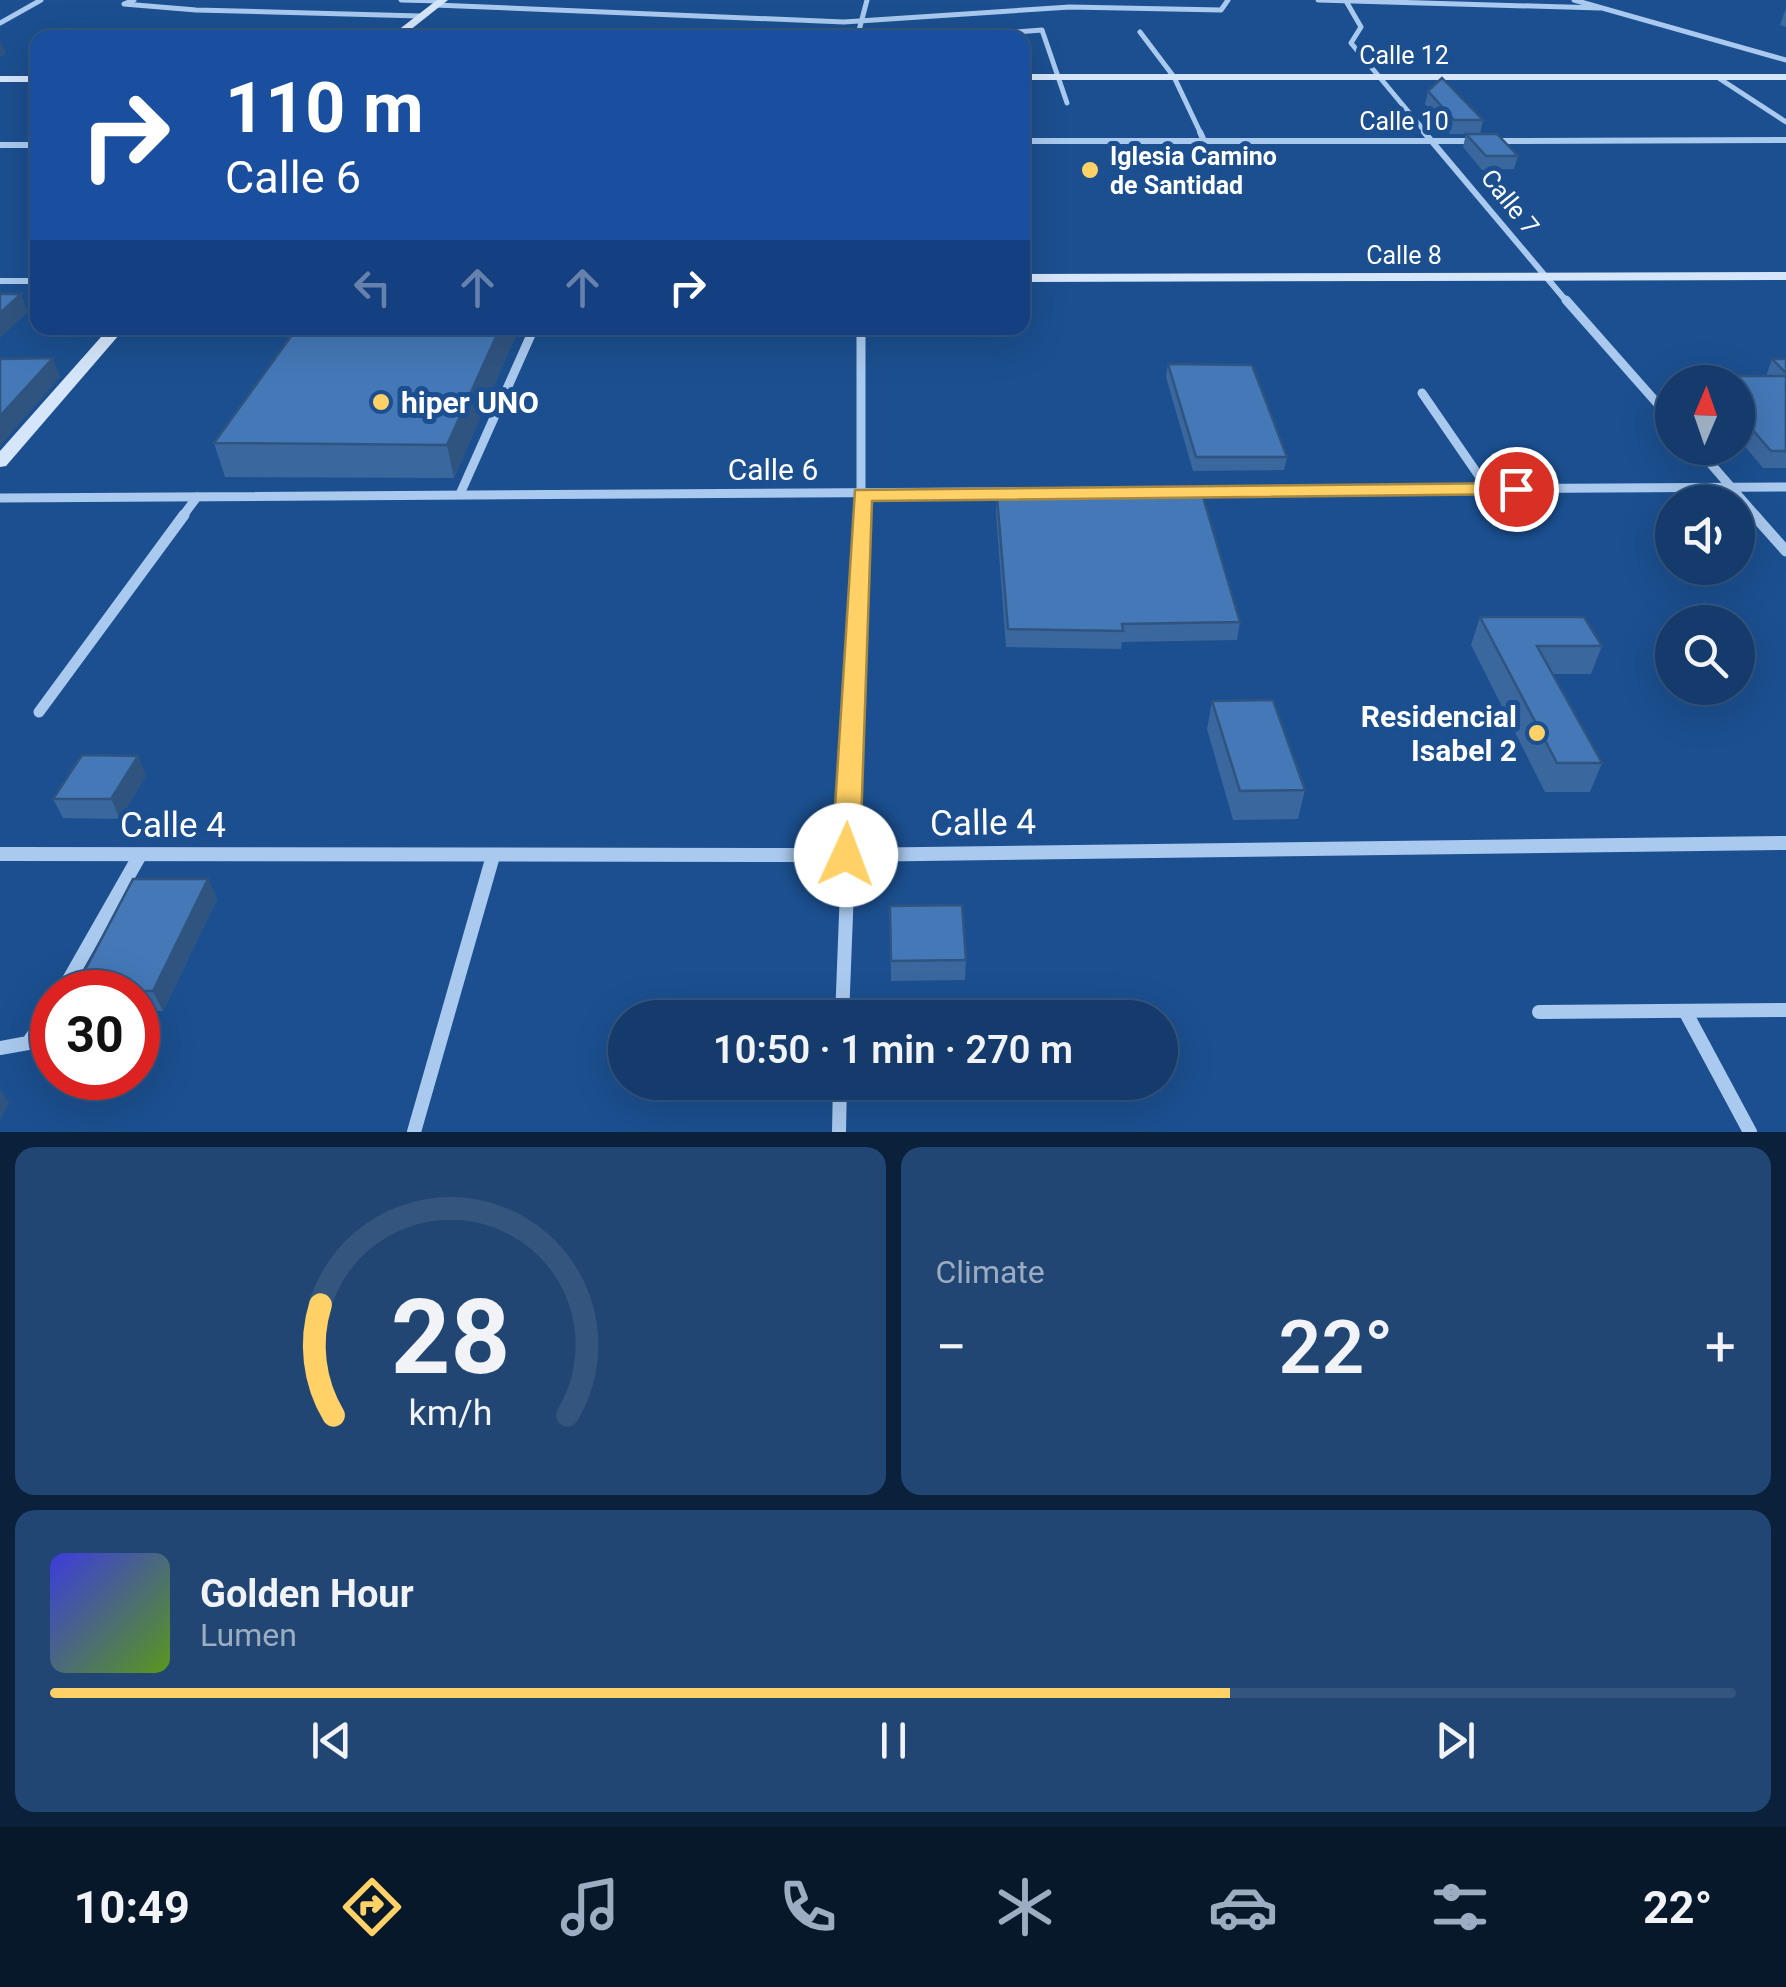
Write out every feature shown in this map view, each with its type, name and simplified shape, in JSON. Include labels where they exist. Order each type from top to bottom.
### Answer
[{"type":"street","points":[[0,20],[41,0]]},
{"type":"street","points":[[134,0],[124,4],[196,10],[420,16]]},
{"type":"street","points":[[401,0],[861,21],[1137,6],[1220,10],[1226,8],[1228,0]]},
{"type":"street","points":[[859,30],[867,0]]},
{"type":"street","points":[[1001,0],[1002,11]]},
{"type":"street","points":[[1318,0],[1600,8]]},
{"type":"street","points":[[1574,0],[1786,60]]},
{"type":"street","name":"Calle 7","points":[[1346,1],[1361,27],[1351,43],[1544,276],[1655,401]]},
{"type":"street","points":[[403,30],[440,2]]},
{"type":"street","points":[[1029,30],[1042,30],[1067,103]]},
{"type":"street","points":[[1140,32],[1174,78],[1204,141]]},
{"type":"street","points":[[1717,77],[1786,122]]},
{"type":"street","name":"Calle 12","points":[[1030,78],[1786,77]]},
{"type":"street","points":[[0,79],[30,79]]},
{"type":"street","name":"Calle 10","points":[[1030,141],[1786,140]]},
{"type":"street","points":[[0,145],[30,145]]},
{"type":"street","name":"Calle 8","points":[[1030,278],[1786,276]]},
{"type":"street","points":[[0,280],[30,280]]},
{"type":"street","points":[[0,462],[111,335]]},
{"type":"street","points":[[460,494],[531,335]]},
{"type":"street","points":[[842,1000],[862,494],[861,335]]},
{"type":"street","points":[[1422,392],[1488,489]]},
{"type":"street","points":[[1713,465],[1731,485]]},
{"type":"street","name":"Calle 6","points":[[1755,487],[1786,487]]},
{"type":"street","name":"Calle 6","points":[[0,498],[1655,488]]},
{"type":"street","points":[[38,712],[198,497]]},
{"type":"street","points":[[1755,514],[1786,551]]},
{"type":"street","name":"Calle 4","points":[[0,854],[846,855],[1786,843]]},
{"type":"street","points":[[75,970],[140,856]]},
{"type":"street","points":[[414,1132],[493,856]]},
{"type":"street","points":[[1539,1012],[1786,1010]]},
{"type":"street","points":[[1684,1012],[1750,1132]]},
{"type":"street","points":[[0,1048],[30,1040]]},
{"type":"street","points":[[839,1132],[840,1100]]},
{"type":"building","points":[[1442,78],[1483,120],[1454,120],[1428,91]]},
{"type":"building","points":[[1466,134],[1497,134],[1518,156],[1486,156]]},
{"type":"building","points":[[0,294],[21,294],[0,313]]},
{"type":"building","name":"hiper UNO","points":[[292,335],[497,335],[447,445],[214,443]]},
{"type":"building","points":[[53,358],[0,416],[0,359]]},
{"type":"building","points":[[1772,359],[1786,359],[1786,373]]},
{"type":"building","points":[[1168,364],[1252,365],[1287,457],[1196,457]]},
{"type":"building","points":[[1755,376],[1786,376],[1786,451],[1771,451],[1755,433]]},
{"type":"building","points":[[997,497],[1203,497],[1240,622],[1122,624],[1123,631],[1008,629]]},
{"type":"building","points":[[1480,617],[1584,617],[1602,646],[1537,646],[1602,763],[1557,763]]},
{"type":"building","points":[[1273,700],[1305,790],[1240,791],[1212,701]]},
{"type":"building","points":[[82,755],[138,756],[111,799],[53,799]]},
{"type":"building","points":[[133,879],[208,879],[160,977],[160,970],[85,970]]},
{"type":"building","points":[[962,905],[966,960],[891,961],[890,906]]},
{"type":"place","name":"Iglesia Camino de Santidad","points":[[1090,170]]},
{"type":"place","name":"hiper UNO","points":[[381,402]]},
{"type":"place","name":"Residencial Isabel 2","points":[[1537,733]]},
{"type":"route","points":[[846,855],[862,494],[1516,489]]}]
